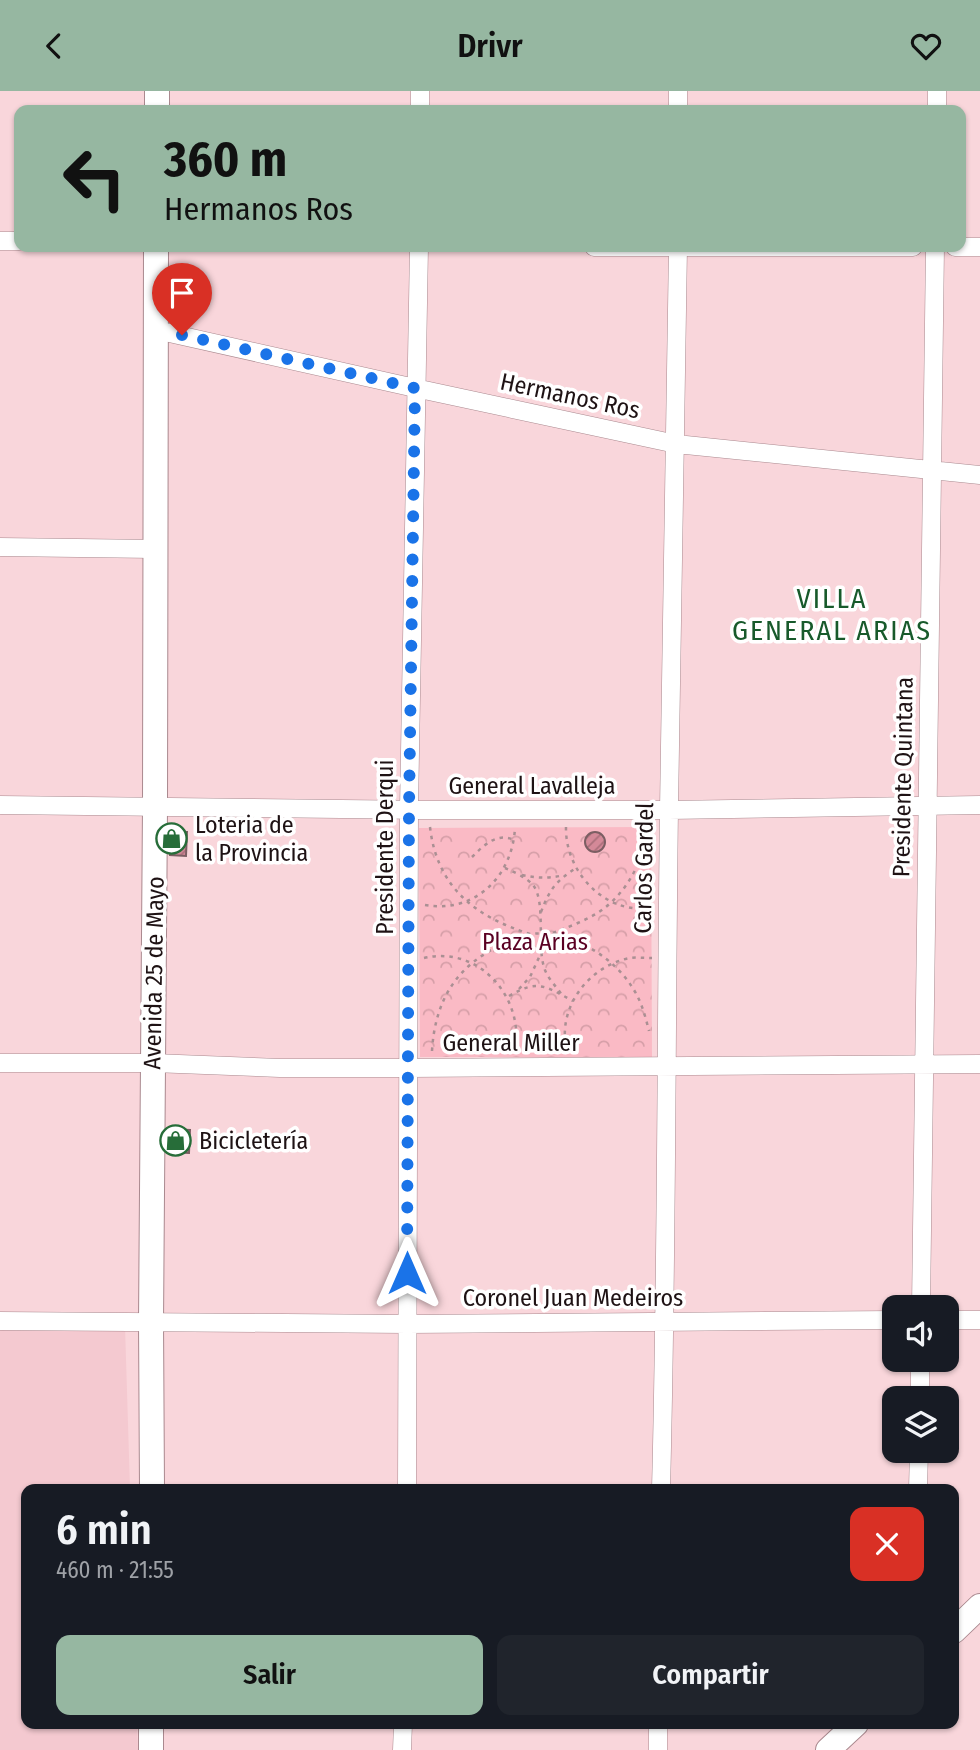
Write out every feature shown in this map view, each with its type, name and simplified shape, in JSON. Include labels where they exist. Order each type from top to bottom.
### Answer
[{"type":"main road","name":"Avenida 25 de Mayo","points":[[152,1484],[156,252]]},
{"type":"main road","points":[[959,1626],[980,1606]]},
{"type":"main road","points":[[151,1729],[151,1750]]},
{"type":"main road","points":[[828,1750],[851,1729]]},
{"type":"street","name":"Presidente Derqui","points":[[407,1484],[408,902],[419,252]]},
{"type":"street","name":"Carlos Gardel","points":[[661,1484],[666,1323],[669,810],[678,252]]},
{"type":"street","name":"Presidente Quintana","points":[[921,1295],[935,252]]},
{"type":"street","name":"Hermanos Ros","points":[[156,330],[676,444],[980,475]]},
{"type":"street","points":[[0,547],[155,549]]},
{"type":"street","name":"General Lavalleja","points":[[0,805],[669,810],[980,805]]},
{"type":"street","name":"General Miller","points":[[0,1063],[408,1068],[980,1064]]},
{"type":"street","name":"Coronel Juan Medeiros","points":[[0,1321],[407,1324],[882,1320]]},
{"type":"street","points":[[959,1320],[980,1320]]},
{"type":"street","points":[[918,1484],[919,1463]]},
{"type":"street","points":[[402,1750],[403,1729]]},
{"type":"street","points":[[658,1729],[658,1750]]},
{"type":"path","points":[[428,810],[432,842],[441,869],[450,884],[466,901],[492,920],[530,934],[551,934],[572,940],[611,964],[631,984],[650,1035]]},
{"type":"path","points":[[408,902],[432,907],[453,905],[474,898],[492,885],[510,858],[515,827],[513,810]]},
{"type":"path","points":[[569,810],[566,836],[576,868],[596,892],[612,901],[636,908],[647,909],[668,904]]},
{"type":"path","points":[[551,934],[598,912],[625,887],[642,855],[647,810]]},
{"type":"path","points":[[472,857],[493,840],[504,837],[514,840]]},
{"type":"path","points":[[505,868],[538,878],[549,879],[565,875]]},
{"type":"path","points":[[539,915],[553,886],[576,868]]},
{"type":"path","points":[[519,874],[533,885],[538,896],[544,968],[562,995]]},
{"type":"path","points":[[433,1068],[432,1048],[438,1012],[455,979],[471,963],[498,946],[530,934]]},
{"type":"path","points":[[517,991],[536,968],[541,952]]},
{"type":"path","points":[[409,964],[429,957],[451,957],[471,963],[497,982],[514,1011],[517,1032],[515,1054],[510,1068]]},
{"type":"path","points":[[573,1067],[565,1045],[566,1023],[573,1000],[591,977],[611,964],[631,958],[652,958],[668,963]]},
{"type":"path","points":[[508,997],[533,985],[545,986],[573,1000]]},
{"type":"shaded area","points":[[0,1326],[125,1326],[130,1484],[21,1484],[21,1729],[137,1729],[138,1750],[0,1750]]},
{"type":"green space","name":"Plaza Arias","points":[[651,827],[652,1057],[420,1057],[419,828]]},
{"type":"building","points":[[170,832],[187,832],[186,856],[170,855]]},
{"type":"building","points":[[595,832],[602,835],[605,842],[602,849],[595,852],[588,849],[585,842],[588,835]]},
{"type":"building","name":"Bicicletería","points":[[167,1129],[190,1130],[189,1153],[167,1152]]},
{"type":"place","name":"Loteria de la Provincia","points":[[172,839]]},
{"type":"place","name":"Bicicletería","points":[[176,1141]]},
{"type":"district","name":"VILLA GENERAL ARIAS","points":[[832,614]]},
{"type":"route","points":[[182,335],[415,388],[409,809],[407,1273]]}]
